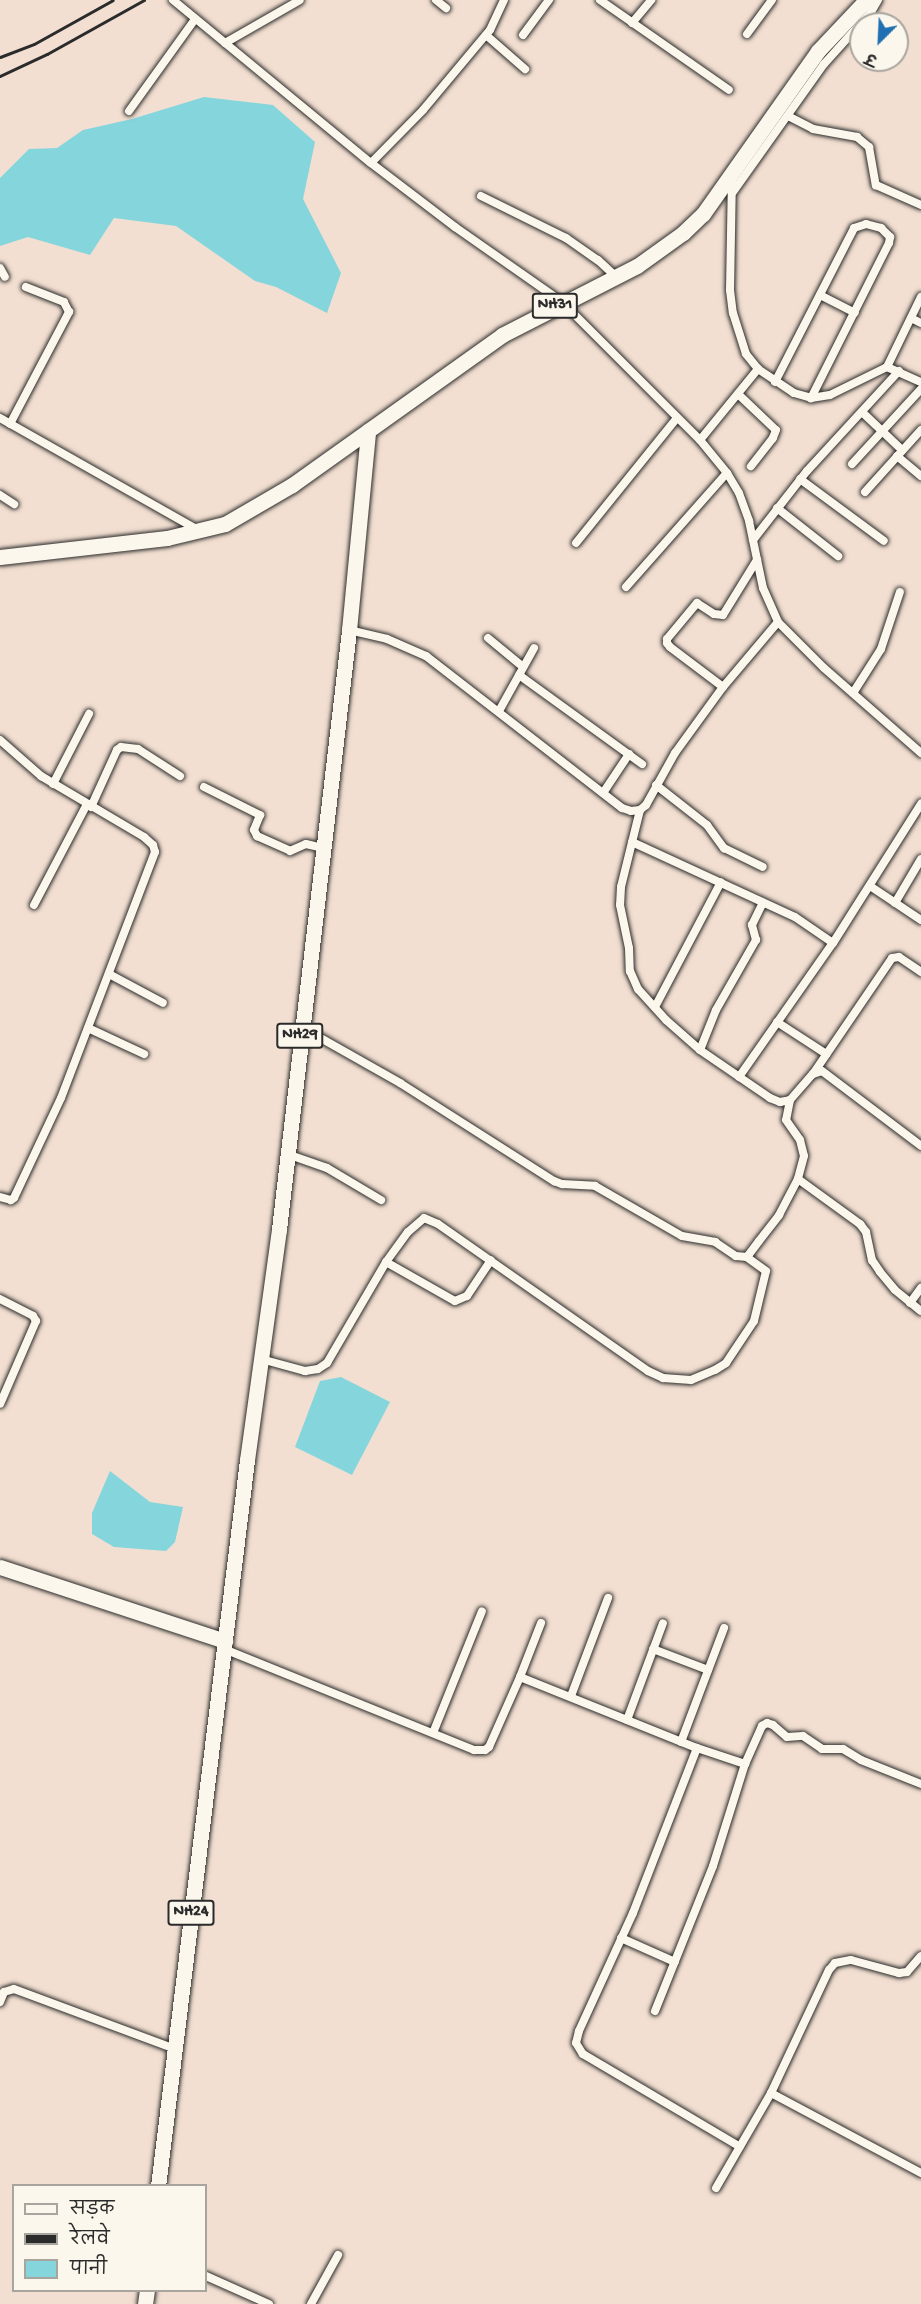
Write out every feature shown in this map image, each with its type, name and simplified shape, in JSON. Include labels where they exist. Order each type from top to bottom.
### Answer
[{"type":"highway","name":"NH31","points":[[0,557],[200,531],[248,513],[368,431],[476,351],[562,302],[637,266],[683,233],[703,214],[818,51],[866,0]]},
{"type":"highway","name":"NH29","points":[[225,1645],[349,630],[368,431]]},
{"type":"highway","points":[[0,1567],[225,1645]]},
{"type":"highway","name":"NH24","points":[[158,2184],[225,1645]]},
{"type":"street","points":[[173,0],[371,163],[455,227],[562,302],[700,440],[728,473],[740,493],[763,588],[778,622],[921,753]]},
{"type":"street","points":[[225,43],[300,0]]},
{"type":"street","points":[[436,0],[446,8]]},
{"type":"street","points":[[371,163],[423,110],[486,34],[504,0]]},
{"type":"street","points":[[523,35],[549,0]]},
{"type":"street","points":[[600,0],[729,90]]},
{"type":"street","points":[[632,23],[651,0]]},
{"type":"street","points":[[747,34],[772,0]]},
{"type":"street","points":[[733,192],[824,64],[871,12],[878,0]]},
{"type":"street","points":[[129,111],[195,19]]},
{"type":"street","points":[[486,34],[525,69]]},
{"type":"street","points":[[788,116],[813,129],[857,136],[869,147],[876,185],[921,206]]},
{"type":"street","points":[[732,173],[730,290],[733,313],[746,354],[758,369],[775,382],[811,398],[830,395],[887,368],[921,297]]},
{"type":"street","points":[[481,196],[566,238],[598,260],[616,277]]},
{"type":"street","points":[[775,382],[854,228],[866,224],[881,228],[890,237],[889,243],[811,398]]},
{"type":"street","points":[[0,268],[5,277]]},
{"type":"street","points":[[10,424],[69,312],[64,302],[26,287]]},
{"type":"street","points":[[820,296],[855,313]]},
{"type":"street","points":[[911,318],[921,323]]},
{"type":"street","points":[[887,368],[921,382]]},
{"type":"street","points":[[700,440],[758,369]]},
{"type":"street","points":[[753,540],[800,479],[899,371]]},
{"type":"street","points":[[852,464],[921,389]]},
{"type":"street","points":[[738,394],[776,430],[773,438],[751,465]]},
{"type":"street","points":[[862,412],[921,476]]},
{"type":"street","points":[[0,418],[200,531]]},
{"type":"street","points":[[576,543],[677,418]]},
{"type":"street","points":[[865,492],[921,430]]},
{"type":"street","points":[[626,587],[728,473]]},
{"type":"street","points":[[800,479],[884,541]]},
{"type":"street","points":[[0,495],[14,504]]},
{"type":"street","points":[[777,508],[838,556]]},
{"type":"street","points":[[723,687],[670,647],[667,639],[698,603],[714,614],[723,615],[757,560]]},
{"type":"street","points":[[853,693],[882,649],[900,592]]},
{"type":"street","points":[[349,630],[387,639],[426,656],[622,808],[631,812],[640,810],[646,805],[675,753],[723,687],[778,622]]},
{"type":"street","points":[[488,638],[521,671],[642,764]]},
{"type":"street","points":[[499,711],[534,648]]},
{"type":"street","points":[[53,784],[89,714]]},
{"type":"street","points":[[0,740],[53,784],[144,837],[153,844],[155,852],[61,1098],[16,1195],[11,1200],[0,1197]]},
{"type":"street","points":[[34,905],[117,750],[121,747],[138,749],[180,776]]},
{"type":"street","points":[[603,793],[629,754]]},
{"type":"street","points":[[656,785],[707,825],[724,848],[764,867]]},
{"type":"street","points":[[204,787],[260,815],[254,830],[257,836],[290,851],[306,844],[323,848]]},
{"type":"street","points":[[739,1077],[833,943],[921,804]]},
{"type":"street","points":[[640,810],[621,887],[620,905],[629,948],[630,971],[638,989],[700,1050],[770,1098],[780,1102],[790,1101]]},
{"type":"street","points":[[632,842],[795,917],[833,943]]},
{"type":"street","points":[[895,903],[921,859]]},
{"type":"street","points":[[655,1007],[721,882]]},
{"type":"street","points":[[870,886],[921,920]]},
{"type":"street","points":[[700,1050],[716,1010],[756,940],[752,925],[763,902]]},
{"type":"street","points":[[747,1257],[779,1215],[798,1179],[804,1156],[800,1140],[786,1120],[790,1101],[813,1074],[892,958],[899,957],[921,972]]},
{"type":"street","points":[[110,974],[163,1003]]},
{"type":"street","points":[[777,1022],[826,1054]]},
{"type":"street","points":[[261,1359],[305,1371],[318,1370],[327,1363],[335,1354],[386,1262],[408,1232],[424,1218],[438,1224],[630,1359],[663,1378],[691,1380],[716,1370],[734,1353],[750,1328],[766,1271],[747,1257],[736,1256],[715,1242],[682,1236],[595,1186],[562,1184],[554,1180],[400,1083],[301,1027]]},
{"type":"street","points":[[88,1028],[144,1054]]},
{"type":"street","points":[[813,1074],[822,1071],[831,1076],[921,1146]]},
{"type":"street","points":[[286,1154],[327,1168],[381,1200]]},
{"type":"street","points":[[798,1179],[860,1224],[866,1232],[873,1260],[895,1290],[921,1311]]},
{"type":"street","points":[[386,1262],[455,1301],[467,1296],[491,1260]]},
{"type":"street","points":[[910,1303],[921,1288]]},
{"type":"street","points":[[0,1299],[33,1316],[36,1321],[0,1404]]},
{"type":"street","points":[[570,1696],[608,1598]]},
{"type":"street","points":[[433,1733],[482,1611]]},
{"type":"street","points":[[225,1645],[474,1750],[485,1750],[520,1677],[541,1623]]},
{"type":"street","points":[[627,1720],[663,1623]]},
{"type":"street","points":[[681,1742],[724,1628]]},
{"type":"street","points":[[653,1649],[708,1670]]},
{"type":"street","points":[[520,1677],[681,1742],[745,1764]]},
{"type":"street","points":[[655,2011],[713,1866],[745,1764],[759,1731],[767,1723],[787,1737],[803,1736],[822,1749],[843,1749],[861,1760],[921,1785]]},
{"type":"street","points":[[698,1748],[621,1938],[579,2031],[576,2043],[578,2049],[740,2147]]},
{"type":"street","points":[[621,1938],[675,1962]]},
{"type":"street","points":[[716,2188],[771,2092],[829,1970],[835,1963],[851,1960],[899,1973],[914,1967],[921,1956]]},
{"type":"street","points":[[0,2001],[4,1992],[14,1989],[175,2049]]},
{"type":"street","points":[[771,2092],[921,2173]]},
{"type":"street","points":[[311,2304],[338,2255]]},
{"type":"street","points":[[207,2276],[269,2304]]},
{"type":"water","points":[[204,97],[273,105],[315,142],[303,199],[341,273],[327,313],[276,287],[255,281],[176,226],[114,218],[90,255],[28,237],[0,246],[0,178],[29,149],[57,148],[83,130],[132,119]]},
{"type":"water","points":[[341,1377],[390,1402],[352,1475],[295,1447],[320,1381]]},
{"type":"water","points":[[110,1471],[150,1502],[183,1507],[175,1542],[166,1551],[114,1547],[92,1534],[92,1513]]},
{"type":"railway","points":[[0,57],[34,44],[113,0]]},
{"type":"railway","points":[[0,76],[47,54],[144,0]]}]
